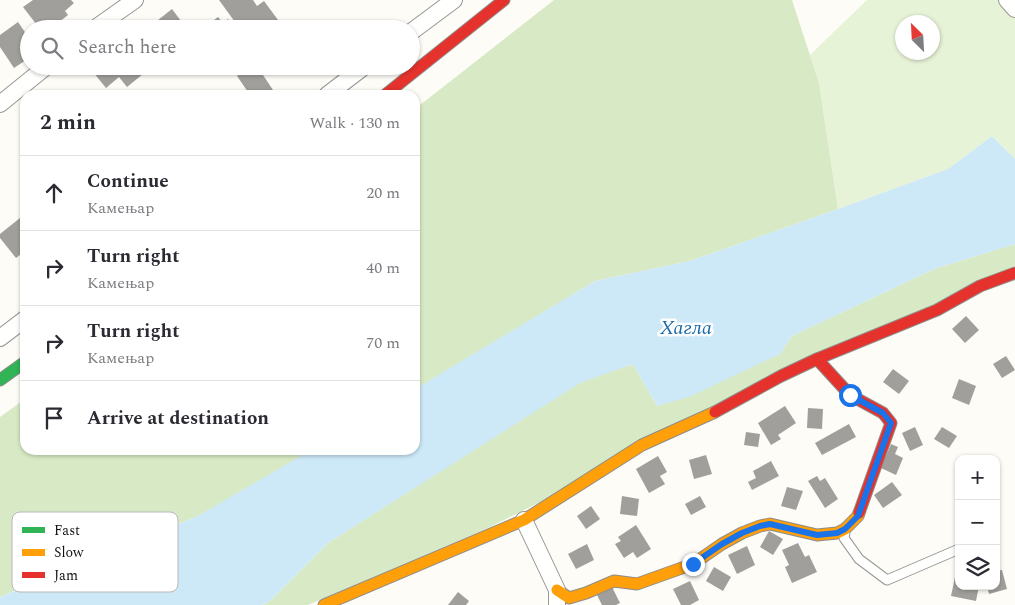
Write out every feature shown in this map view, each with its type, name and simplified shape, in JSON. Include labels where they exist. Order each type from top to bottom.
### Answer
[{"type":"street","points":[[107,20],[136,0]]},
{"type":"street","points":[[420,25],[454,0]]},
{"type":"street","points":[[420,67],[504,0]]},
{"type":"street","points":[[1006,0],[1015,8]]},
{"type":"street","points":[[0,104],[36,75]]},
{"type":"street","points":[[334,90],[353,75]]},
{"type":"street","points":[[391,90],[410,75]]},
{"type":"street","points":[[324,605],[524,520],[642,445],[717,411],[781,376],[817,359],[937,310],[980,286],[1015,273]]},
{"type":"street","points":[[0,338],[20,323]]},
{"type":"street","points":[[524,520],[557,598],[569,598],[586,593],[614,581],[637,584],[693,564],[722,544],[760,526],[770,524],[817,535],[837,533],[845,529],[858,516],[891,423],[883,413],[850,395],[817,359]]},
{"type":"street","points":[[1,378],[20,365]]},
{"type":"lane","points":[[845,529],[844,538],[859,559],[887,580],[955,552]]},
{"type":"green space","points":[[554,0],[792,0],[819,83],[838,209],[690,261],[595,281],[420,387],[420,105]]},
{"type":"green space","points":[[867,0],[1015,0],[1015,159],[992,136],[948,169],[838,209],[819,83],[810,55]]},
{"type":"green space","points":[[1015,244],[1015,266],[488,528],[308,605],[262,605],[270,601],[328,543],[580,382],[633,364],[657,406],[780,354],[792,336],[934,269]]},
{"type":"green space","points":[[20,403],[20,455],[307,455],[198,516],[178,524],[178,512],[12,512],[12,592],[0,597],[0,417]]},
{"type":"water","name":"Хагла","points":[[992,136],[1015,159],[1015,244],[934,269],[792,336],[780,354],[689,397],[657,406],[633,364],[580,383],[328,543],[270,601],[262,605],[0,605],[0,597],[12,592],[178,592],[178,524],[198,516],[302,455],[420,455],[420,386],[595,281],[690,261],[948,169]]},
{"type":"building","points":[[33,0],[71,0],[74,3],[65,11],[68,15],[62,20],[33,20],[23,7]]},
{"type":"building","points":[[219,0],[253,0],[257,6],[264,1],[278,20],[233,20]]},
{"type":"building","points":[[172,9],[180,20],[158,20]]},
{"type":"building","points":[[18,22],[20,25],[20,64],[14,68],[0,47],[0,35]]},
{"type":"building","points":[[95,75],[142,75],[127,87],[119,77],[106,88]]},
{"type":"building","points":[[263,75],[273,90],[247,90],[237,76]]},
{"type":"building","points":[[20,218],[20,255],[16,258],[0,238],[0,234]]},
{"type":"building","points":[[966,316],[979,330],[965,343],[952,329]]},
{"type":"building","points":[[1006,356],[1015,370],[1002,378],[993,364]]},
{"type":"building","points":[[893,369],[909,381],[899,394],[883,382]]},
{"type":"building","points":[[959,379],[976,386],[969,405],[952,398]]},
{"type":"building","points":[[785,406],[796,423],[778,435],[781,439],[771,445],[758,423]]},
{"type":"building","points":[[808,408],[823,409],[822,429],[807,428]]},
{"type":"building","points":[[849,424],[856,437],[822,455],[815,443]]},
{"type":"building","points":[[915,427],[923,445],[910,451],[902,433]]},
{"type":"building","points":[[942,427],[957,436],[949,448],[934,439]]},
{"type":"building","points":[[746,432],[760,434],[758,447],[744,445]]},
{"type":"building","points":[[891,444],[898,447],[895,454],[903,458],[896,475],[881,468]]},
{"type":"building","points":[[706,455],[712,474],[694,479],[689,460]]},
{"type":"building","points":[[658,456],[667,472],[660,476],[665,484],[649,493],[636,469]]},
{"type":"building","points":[[771,461],[779,476],[752,490],[748,482],[756,478],[753,471]]},
{"type":"building","points":[[817,476],[820,481],[825,478],[838,499],[825,508],[808,481]]},
{"type":"building","points":[[892,482],[902,495],[883,508],[874,495]]},
{"type":"building","points":[[787,487],[803,491],[796,510],[781,506]]},
{"type":"building","points":[[622,496],[639,499],[637,516],[620,514]]},
{"type":"building","points":[[700,496],[706,507],[691,515],[685,504]]},
{"type":"building","points":[[591,506],[600,519],[586,529],[577,516]]},
{"type":"building","points":[[636,525],[651,549],[637,558],[633,552],[624,558],[615,544],[621,541],[618,537]]},
{"type":"building","points":[[769,531],[783,539],[773,555],[760,547]]},
{"type":"building","points":[[798,543],[805,557],[809,555],[817,572],[792,583],[785,567],[789,565],[782,550]]},
{"type":"building","points":[[587,544],[594,560],[576,569],[568,554]]},
{"type":"building","points":[[747,546],[755,565],[737,574],[728,555]]},
{"type":"building","points":[[714,567],[731,577],[723,591],[706,581]]},
{"type":"building","points":[[1000,570],[1002,570],[1007,589],[989,594],[988,590],[1000,590]]},
{"type":"building","points":[[955,577],[955,590],[978,590],[976,601],[951,596]]},
{"type":"building","points":[[690,581],[699,600],[690,605],[681,605],[673,589]]},
{"type":"building","points":[[612,587],[620,603],[616,605],[602,605],[597,595]]},
{"type":"building","points":[[458,592],[469,601],[466,605],[448,605]]},
{"type":"traffic: fast","points":[[0,380],[20,366]]},
{"type":"traffic: slow","points":[[324,605],[524,520],[642,445],[715,412]]},
{"type":"traffic: slow","points":[[557,590],[569,598],[614,581],[637,584],[693,564],[722,544],[760,526],[770,524],[817,535],[837,533],[845,529],[859,513]]},
{"type":"traffic: jam","points":[[420,67],[504,0]]},
{"type":"traffic: jam","points":[[391,90],[410,75]]},
{"type":"traffic: jam","points":[[715,412],[781,376],[817,359],[937,310],[980,286],[1015,273]]},
{"type":"traffic: jam","points":[[817,359],[850,395],[883,413],[891,423],[859,513]]},
{"type":"route","points":[[693,564],[722,544],[760,526],[770,524],[817,535],[837,533],[845,529],[858,516],[891,423],[883,413],[850,395]]}]
